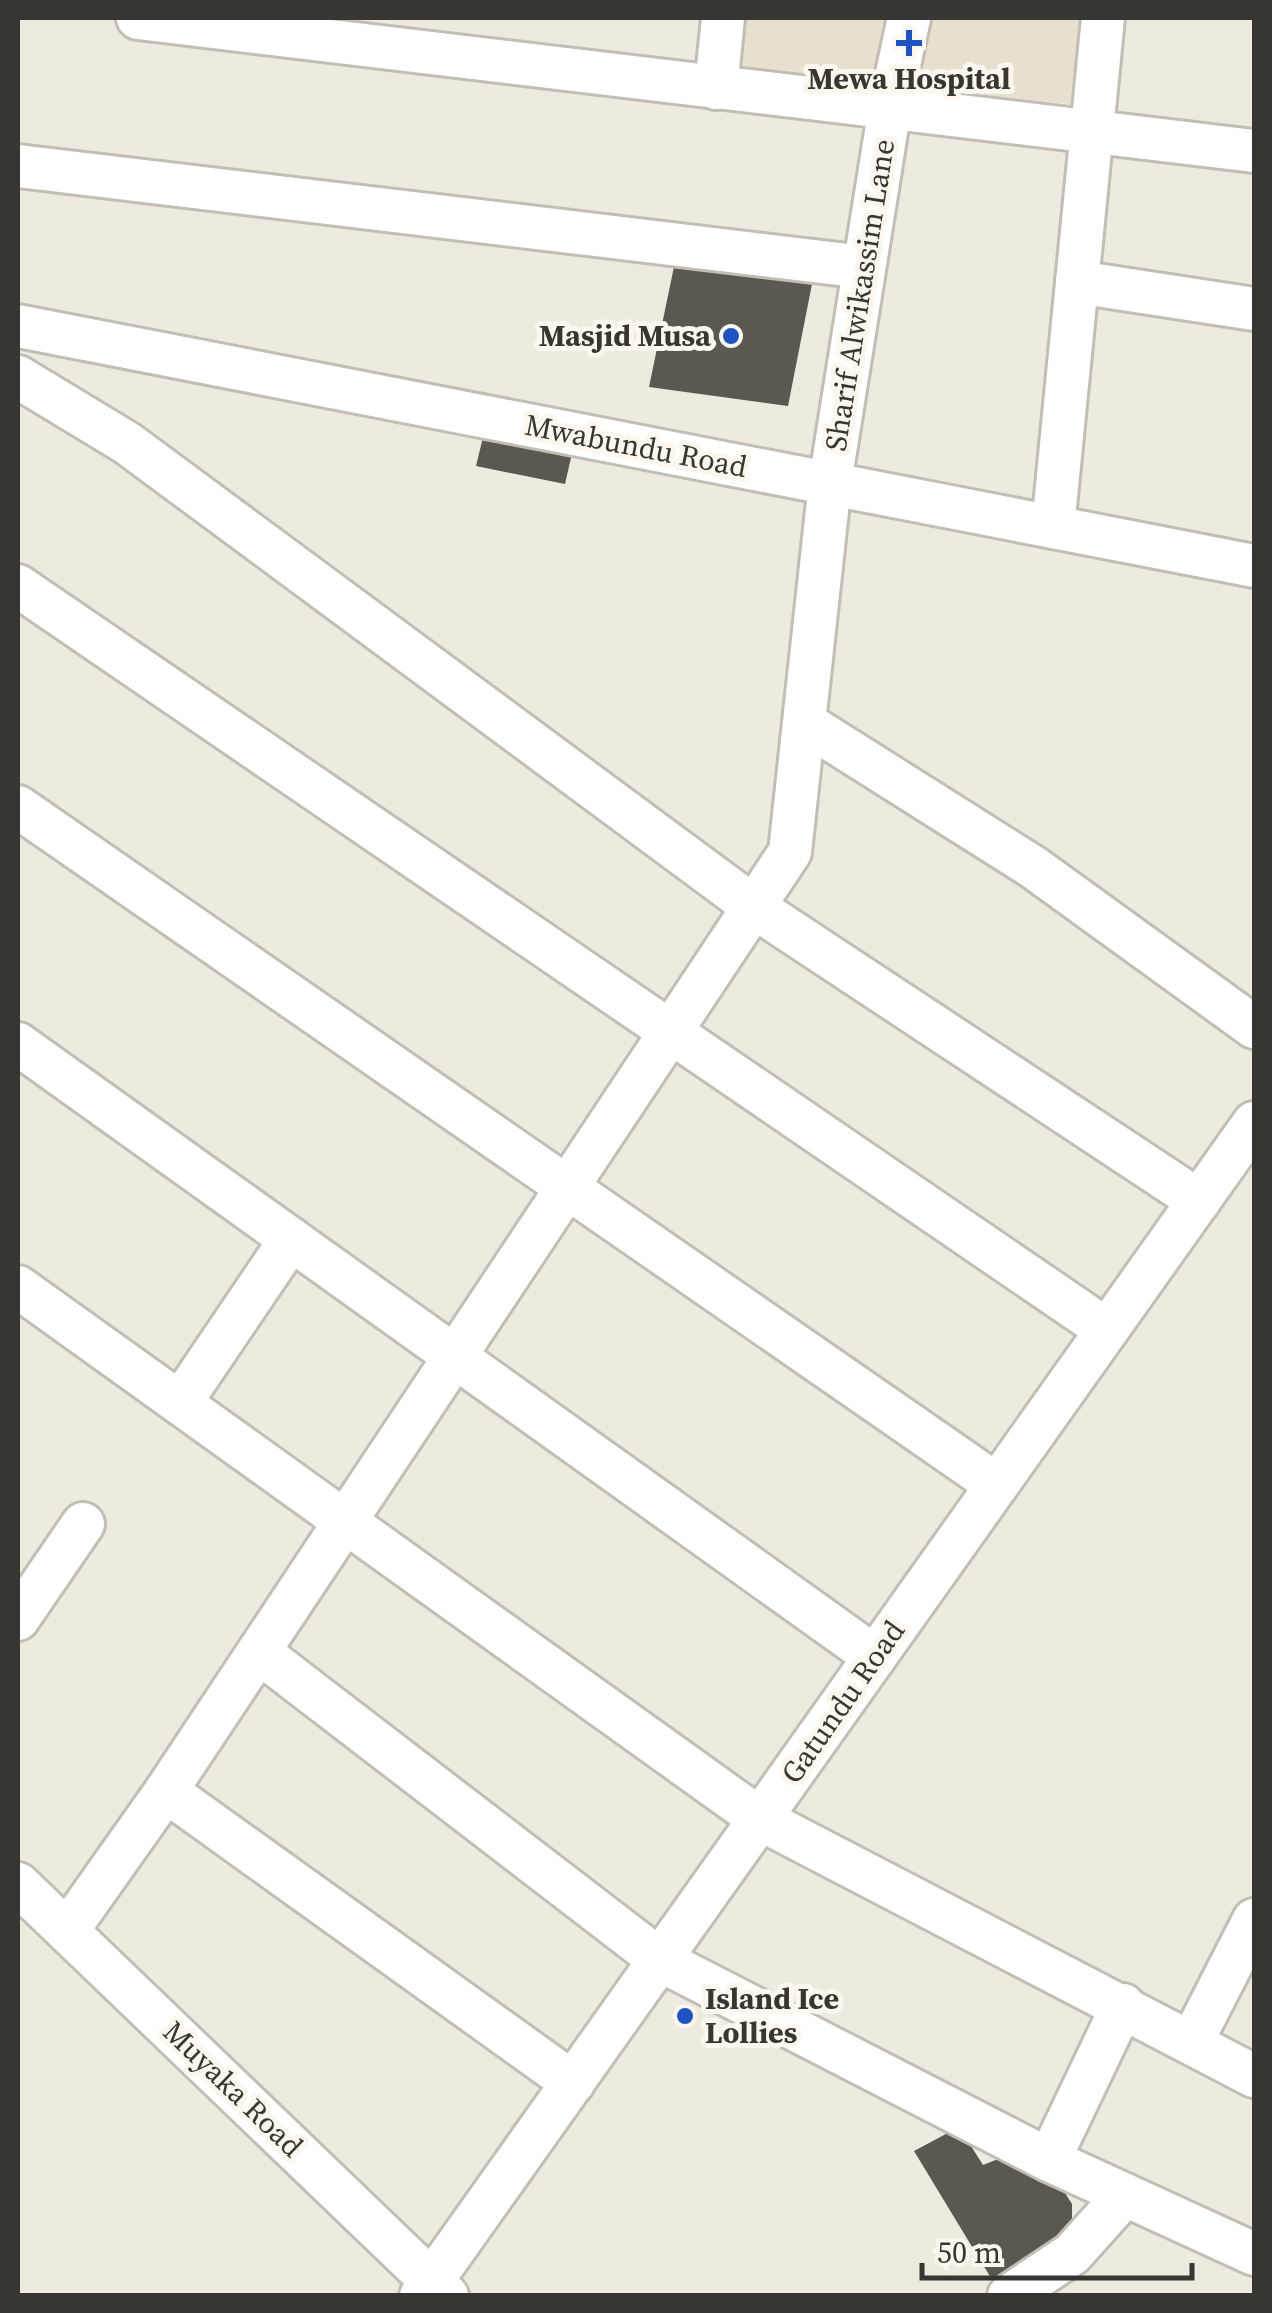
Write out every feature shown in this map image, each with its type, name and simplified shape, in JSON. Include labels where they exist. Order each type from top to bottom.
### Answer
[{"type":"street","points":[[138,18],[1254,151]]},
{"type":"street","points":[[716,88],[724,18]]},
{"type":"street","name":"Sharif Alwikassim Lane","points":[[67,1931],[166,1792],[790,852],[830,483],[890,107],[909,18]]},
{"type":"street","points":[[1054,526],[1103,18]]},
{"type":"street","points":[[18,166],[864,266]]},
{"type":"street","points":[[1077,282],[1254,309]]},
{"type":"street","name":"Mwabundu Road","points":[[18,326],[1254,566]]},
{"type":"street","points":[[18,377],[127,444],[754,907],[1199,1201]]},
{"type":"street","points":[[18,586],[1107,1330]]},
{"type":"street","points":[[804,723],[1033,867],[1254,1027]]},
{"type":"street","points":[[18,807],[998,1485]]},
{"type":"street","points":[[18,1044],[875,1656]]},
{"type":"street","name":"Gatundu Road","points":[[434,2291],[573,2083],[1254,1123]]},
{"type":"street","points":[[180,1403],[291,1239]]},
{"type":"street","points":[[21,1296],[180,1403],[760,1818],[1254,2076]]},
{"type":"street","points":[[18,1619],[83,1524]]},
{"type":"street","points":[[259,1652],[660,1960],[1049,2160],[1254,2254]]},
{"type":"street","points":[[166,1792],[573,2083]]},
{"type":"street","name":"Muyaka Road","points":[[18,1884],[434,2291]]},
{"type":"street","points":[[1192,2043],[1254,1920]]},
{"type":"street","points":[[1049,2160],[1123,2005]]},
{"type":"street","points":[[1008,2296],[1072,2254],[1125,2195]]},
{"type":"shaded area","name":"Mewa Hospital","points":[[745,18],[1080,18],[1070,104],[739,68]]},
{"type":"building","name":"Masjid Musa","points":[[676,257],[812,284],[788,406],[649,387]]},
{"type":"building","points":[[484,433],[573,449],[565,484],[476,466]]},
{"type":"building","points":[[959,2127],[983,2165],[1013,2153],[1053,2174],[1072,2204],[1072,2236],[994,2283],[914,2151]]},
{"type":"place","name":"Mewa Hospital","points":[[909,43]]},
{"type":"place","name":"Masjid Musa","points":[[731,336]]},
{"type":"place","name":"Island Ice Lollies","points":[[685,2016]]}]
